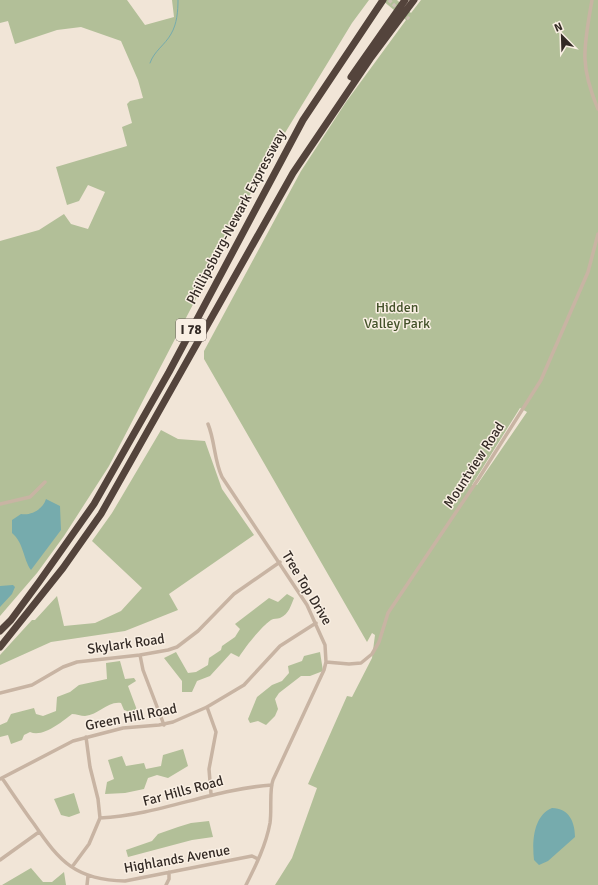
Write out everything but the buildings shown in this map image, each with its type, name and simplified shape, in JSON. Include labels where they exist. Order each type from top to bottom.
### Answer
[{"type":"highway","name":"Phillipsburg-Newark Expressway","points":[[0,630],[11,620],[94,504],[169,372],[303,120],[383,0]]},
{"type":"highway","name":"Phillipsburg-Newark Expressway","points":[[313,141],[327,115],[357,68],[405,0]]},
{"type":"highway","name":"Phillipsburg-Newark Expressway","points":[[0,647],[58,574],[101,514],[293,173],[373,53],[414,0]]},
{"type":"street","points":[[592,0],[584,60],[587,80],[598,109]]},
{"type":"street","name":"Mountview Road","points":[[326,662],[349,664],[361,663],[372,654],[379,642],[388,613],[479,478],[541,380],[588,272],[598,234]]},
{"type":"street","name":"Tree Top Drive","points":[[208,424],[211,432],[215,458],[222,477],[280,562],[303,599],[324,641],[326,662],[272,785],[273,807],[266,841],[246,885]]},
{"type":"street","points":[[0,504],[30,497],[45,482]]},
{"type":"street","name":"Skylark Road","points":[[0,693],[32,685],[72,664],[168,650],[184,642],[204,625],[234,594],[280,562]]},
{"type":"street","name":"Green Hill Road","points":[[1,778],[62,746],[86,737],[127,727],[164,725],[181,720],[208,707],[244,685],[280,646],[316,623]]},
{"type":"street","points":[[140,655],[143,670],[164,725]]},
{"type":"street","points":[[208,707],[216,732],[209,769],[211,794]]},
{"type":"street","points":[[72,868],[89,844],[100,818],[98,799],[90,767],[86,737]]},
{"type":"street","name":"Highlands Avenue","points":[[1,778],[55,854],[72,868],[88,876],[125,881],[252,856],[258,859]]},
{"type":"street","name":"Far Hills Road","points":[[100,818],[135,815],[211,794],[256,786],[272,785]]},
{"type":"street","points":[[0,860],[39,832]]},
{"type":"street","points":[[166,885],[169,879],[169,872]]},
{"type":"street","points":[[87,885],[88,876]]},
{"type":"green space","points":[[0,0],[127,0],[145,25],[174,17],[172,0],[369,0],[352,23],[266,164],[109,466],[64,536],[37,573],[0,616],[0,241],[39,230],[64,214],[71,224],[88,229],[105,192],[88,185],[79,201],[67,205],[56,167],[127,146],[122,127],[132,123],[127,104],[130,101],[143,98],[138,80],[121,41],[81,27],[57,30],[15,44],[8,21],[0,23]]},
{"type":"green space","name":"Hidden Valley Park","points":[[382,0],[397,0],[411,13],[421,0],[598,0],[598,885],[275,885],[292,858],[317,788],[308,784],[347,696],[352,697],[372,658],[375,635],[372,633],[367,642],[204,359],[204,351],[301,171],[346,102],[406,20]],"holes":[[[520,408],[527,412],[477,485],[472,485]]]},
{"type":"green space","points":[[161,430],[178,439],[205,441],[222,489],[254,535],[169,594],[178,610],[125,631],[51,642],[0,665],[0,655],[32,620],[35,620],[57,596],[64,626],[95,623],[121,611],[142,588],[92,541],[112,513]]},
{"type":"green space","points":[[287,594],[294,598],[286,614],[280,618],[272,619],[267,623],[239,657],[231,653],[210,676],[197,681],[192,692],[182,692],[182,681],[164,658],[176,652],[188,673],[196,672],[208,665],[209,658],[221,650],[222,646],[235,637],[240,629],[235,624],[269,598],[278,602]]},
{"type":"green space","points":[[320,652],[323,671],[310,676],[301,676],[279,693],[275,699],[278,709],[275,716],[266,725],[258,721],[250,723],[248,719],[257,697],[272,685],[282,681],[289,673],[288,666],[302,661],[304,656]]},
{"type":"green space","points":[[120,661],[125,679],[134,678],[136,681],[128,686],[137,710],[133,713],[124,710],[121,703],[116,703],[90,715],[83,716],[72,714],[47,731],[41,733],[30,732],[24,735],[22,740],[11,744],[8,735],[0,737],[0,725],[7,722],[11,714],[34,708],[36,714],[43,716],[56,711],[57,697],[70,692],[79,685],[107,679],[106,663]]},
{"type":"green space","points":[[183,749],[188,766],[168,778],[157,775],[148,778],[144,789],[125,793],[105,794],[107,782],[114,779],[108,760],[122,756],[126,766],[144,763],[146,769],[161,766],[163,755]]},
{"type":"green space","points":[[74,793],[80,813],[69,817],[61,815],[54,799]]},
{"type":"green space","points":[[209,821],[213,837],[192,840],[128,857],[126,850],[152,841],[158,834],[191,823]]},
{"type":"green space","points":[[31,868],[43,882],[52,882],[64,872],[66,885],[2,885]]},
{"type":"water","points":[[46,499],[60,506],[61,530],[31,570],[28,566],[19,541],[12,533],[12,520],[21,514],[33,513],[42,506]]},
{"type":"water","points":[[13,585],[15,587],[12,594],[0,607],[0,586]]},
{"type":"water","points":[[552,808],[563,810],[567,813],[574,826],[575,837],[548,861],[539,865],[534,860],[533,845],[535,830],[541,817]]},
{"type":"waterway","points":[[150,63],[154,55],[169,38],[175,26],[178,0]]},
{"type":"tunnel","points":[[389,0],[398,9]]},
{"type":"tunnel","points":[[403,13],[409,19]]}]
